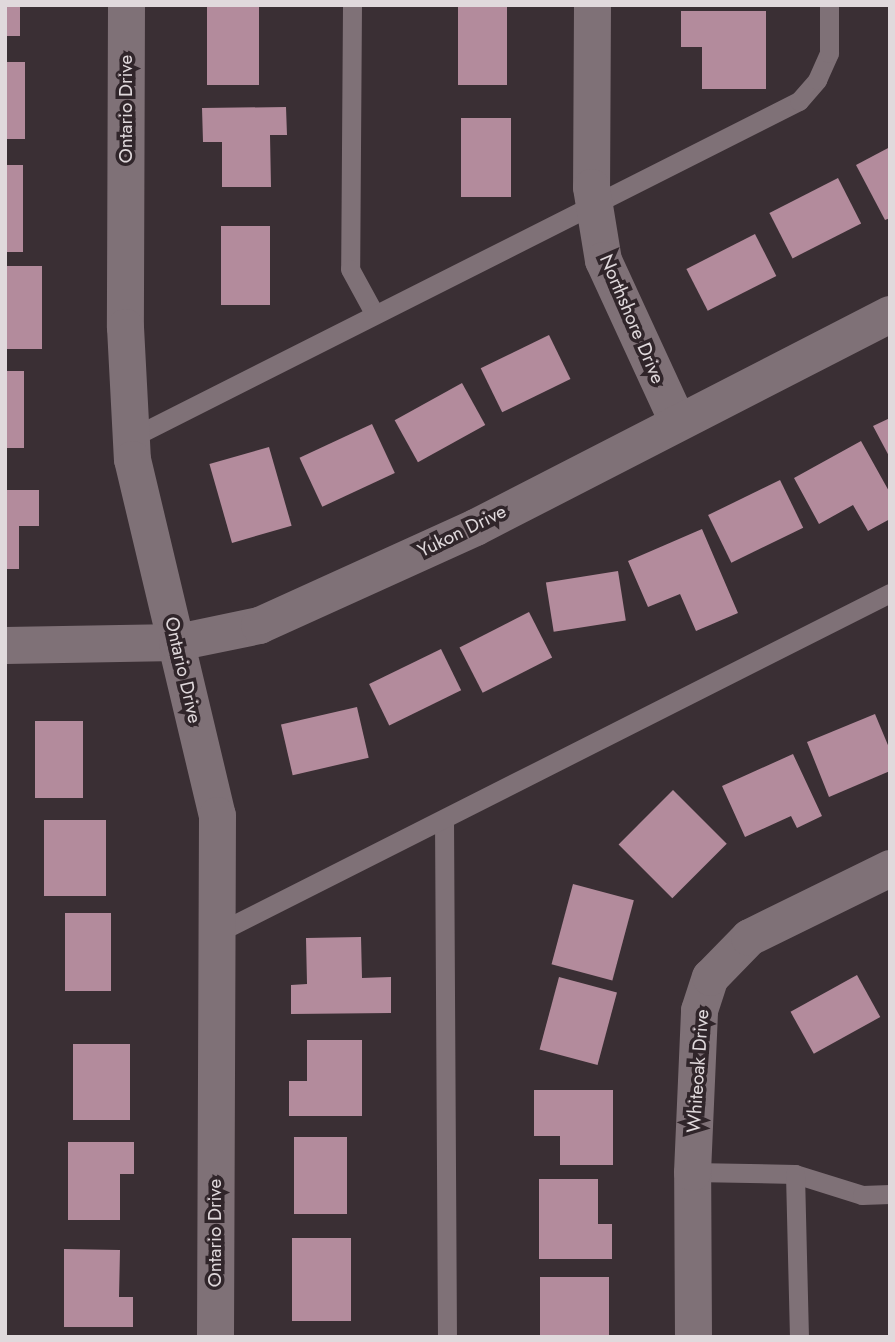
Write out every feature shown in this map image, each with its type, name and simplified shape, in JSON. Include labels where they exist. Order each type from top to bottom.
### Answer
[{"type":"street","name":"Ontario Drive","points":[[126,5],[125,327],[132,459],[217,815],[215,1337]]},
{"type":"street","name":"Northshore Drive","points":[[592,5],[594,207],[603,260],[677,421]]},
{"type":"street","name":"Yukon Drive","points":[[5,645],[177,642],[259,625],[475,527],[890,314]]},
{"type":"street","name":"Whiteoak Drive","points":[[693,1337],[692,1172],[699,1010],[710,977],[749,937],[890,868]]},
{"type":"lane","points":[[352,5],[350,269],[374,313]]},
{"type":"lane","points":[[131,438],[374,313],[594,207],[799,101],[817,80],[829,53],[829,5]]},
{"type":"lane","points":[[217,933],[890,593]]},
{"type":"lane","points":[[444,819],[447,1337]]},
{"type":"lane","points":[[692,1172],[795,1174],[862,1195],[890,1194]]},
{"type":"lane","points":[[795,1174],[799,1337]]},
{"type":"building","points":[[5,5],[20,5],[20,36],[5,36]]},
{"type":"building","points":[[207,5],[259,5],[259,85],[207,85]]},
{"type":"building","points":[[458,5],[507,5],[507,85],[458,85]]},
{"type":"building","points":[[681,11],[766,11],[766,89],[702,89],[702,47],[681,47]]},
{"type":"building","points":[[5,62],[25,62],[25,139],[5,139]]},
{"type":"building","points":[[286,107],[287,135],[270,135],[271,187],[222,187],[222,142],[203,142],[202,108]]},
{"type":"building","points":[[461,118],[511,118],[511,197],[461,197]]},
{"type":"building","points":[[890,147],[890,218],[885,220],[856,165]]},
{"type":"building","points":[[5,165],[23,165],[23,252],[5,252]]},
{"type":"building","points":[[838,178],[861,223],[793,258],[769,213]]},
{"type":"building","points":[[221,226],[270,226],[270,305],[221,305]]},
{"type":"building","points":[[755,234],[776,276],[708,311],[686,269]]},
{"type":"building","points":[[5,266],[42,266],[42,349],[5,349]]},
{"type":"building","points":[[549,335],[570,379],[502,412],[481,368]]},
{"type":"building","points":[[5,371],[24,371],[24,448],[5,448]]},
{"type":"building","points":[[462,383],[485,425],[418,462],[395,420]]},
{"type":"building","points":[[890,418],[890,458],[873,426]]},
{"type":"building","points":[[372,424],[395,473],[322,507],[299,458]]},
{"type":"building","points":[[861,441],[890,493],[890,519],[868,531],[853,505],[819,524],[794,478]]},
{"type":"building","points":[[269,447],[292,526],[232,543],[209,464]]},
{"type":"building","points":[[780,480],[803,528],[731,563],[708,515]]},
{"type":"building","points":[[5,490],[39,490],[39,526],[19,526],[19,569],[5,569]]},
{"type":"building","points":[[702,529],[738,613],[696,631],[680,594],[648,607],[628,561]]},
{"type":"building","points":[[618,571],[626,620],[554,632],[546,582]]},
{"type":"building","points":[[529,612],[552,657],[483,693],[460,647]]},
{"type":"building","points":[[441,649],[461,690],[389,725],[369,684]]},
{"type":"building","points":[[357,707],[369,758],[293,775],[281,725]]},
{"type":"building","points":[[875,714],[890,750],[890,771],[829,797],[807,742]]},
{"type":"building","points":[[35,721],[83,721],[83,798],[35,798]]},
{"type":"building","points":[[793,754],[822,816],[797,828],[791,816],[745,837],[722,786]]},
{"type":"building","points":[[673,790],[727,844],[672,898],[619,844]]},
{"type":"building","points":[[44,820],[106,820],[106,896],[44,896]]},
{"type":"building","points":[[573,884],[634,900],[612,980],[552,964]]},
{"type":"building","points":[[65,913],[111,913],[111,991],[65,991]]},
{"type":"building","points":[[361,937],[362,978],[391,977],[391,1013],[291,1014],[291,985],[307,984],[306,938]]},
{"type":"building","points":[[857,975],[880,1017],[814,1054],[791,1012]]},
{"type":"building","points":[[559,977],[617,993],[598,1065],[540,1049]]},
{"type":"building","points":[[307,1040],[362,1040],[362,1116],[289,1116],[289,1081],[307,1081]]},
{"type":"building","points":[[73,1044],[130,1044],[130,1120],[73,1120]]},
{"type":"building","points":[[534,1090],[613,1090],[613,1165],[560,1165],[560,1136],[534,1136]]},
{"type":"building","points":[[294,1137],[347,1137],[347,1214],[294,1214]]},
{"type":"building","points":[[68,1142],[134,1142],[134,1174],[120,1174],[120,1220],[68,1220]]},
{"type":"building","points":[[539,1179],[598,1179],[598,1224],[612,1224],[612,1259],[539,1259]]},
{"type":"building","points":[[292,1238],[351,1238],[351,1321],[292,1321]]},
{"type":"building","points":[[64,1249],[120,1250],[119,1297],[133,1297],[133,1327],[64,1327]]},
{"type":"building","points":[[540,1277],[609,1277],[609,1337],[540,1337]]}]
